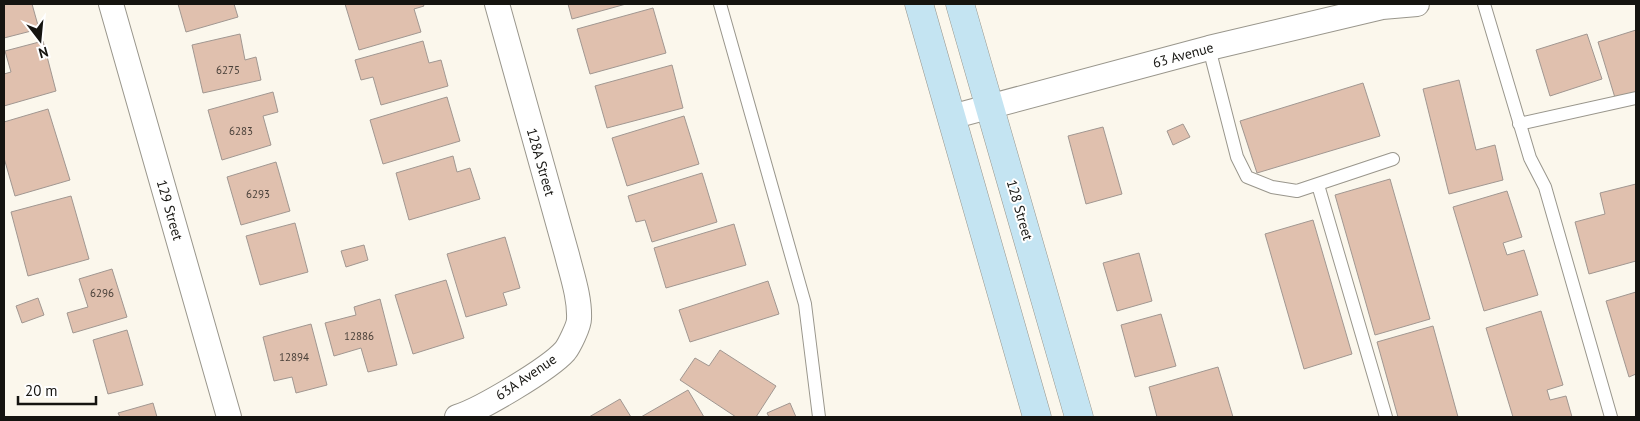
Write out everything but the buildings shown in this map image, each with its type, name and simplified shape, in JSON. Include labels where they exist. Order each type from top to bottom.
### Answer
[{"type":"main road","points":[[918,4],[1037,417]]},
{"type":"main road","name":"128 Street","points":[[960,4],[1079,417]]},
{"type":"street","name":"129 Street","points":[[111,4],[229,417]]},
{"type":"street","name":"128A Street","points":[[497,4],[567,255],[575,288],[579,321]]},
{"type":"street","name":"63 Avenue","points":[[951,117],[1209,48],[1382,7],[1417,4]]},
{"type":"street","name":"63A Avenue","points":[[457,417],[493,400],[555,360],[566,349],[579,321]]},
{"type":"lane","points":[[720,4],[805,304],[819,417]]},
{"type":"lane","points":[[1484,4],[1530,158],[1545,187],[1611,417]]},
{"type":"lane","points":[[1209,48],[1237,157],[1247,177],[1272,187],[1297,191],[1393,159]]},
{"type":"lane","points":[[1519,124],[1636,98]]},
{"type":"lane","points":[[1318,184],[1386,417]]}]
